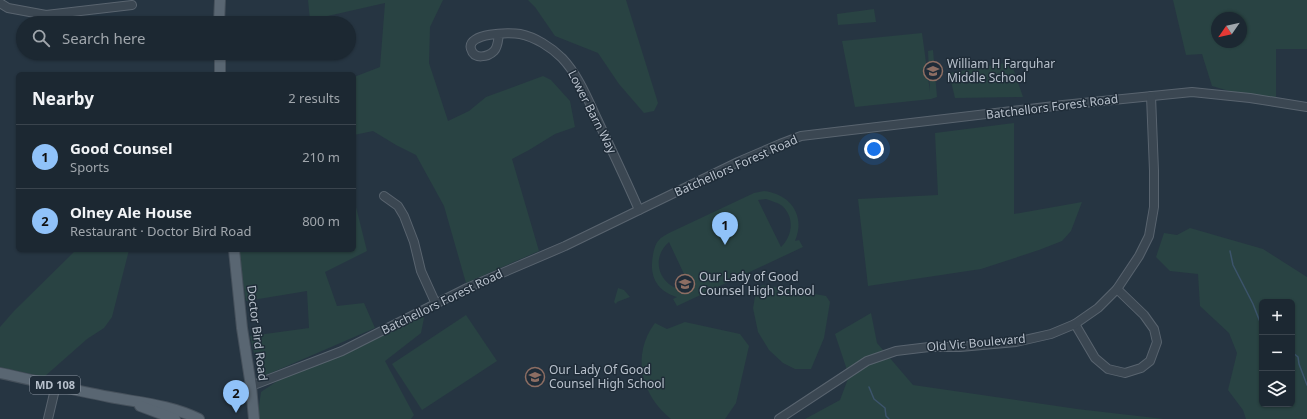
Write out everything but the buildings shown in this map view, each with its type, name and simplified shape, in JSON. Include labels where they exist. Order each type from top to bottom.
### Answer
[{"type":"main road","points":[[219,16],[220,0]]},
{"type":"main road","points":[[220,60],[220,72]]},
{"type":"main road","name":"Doctor Bird Road","points":[[234,252],[242,328],[251,386],[254,419]]},
{"type":"main road","name":"MD 108","points":[[0,373],[109,397],[156,404],[177,410],[199,419]]},
{"type":"main road","name":"MD 108","points":[[109,397],[176,419]]},
{"type":"street","points":[[0,3],[8,8],[46,15],[132,6]]},
{"type":"street","name":"Lower Barn Way","points":[[499,34],[520,34],[530,37],[542,43],[562,58],[572,71],[585,94],[639,210]]},
{"type":"street","name":"Batchellors Forest Road","points":[[251,386],[342,351],[436,304],[565,246],[738,162],[801,136],[1063,105],[1192,92],[1250,98],[1307,107]]},
{"type":"street","name":"Old Vic Boulevard","points":[[779,419],[867,361],[896,351],[1016,342],[1050,334],[1076,324],[1098,308],[1117,289],[1149,236],[1154,207],[1151,96]]},
{"type":"street","points":[[384,196],[398,206],[404,216],[414,242],[421,271],[436,304]]},
{"type":"street","points":[[1076,324],[1095,358],[1108,370],[1125,373],[1141,368],[1150,361],[1157,342],[1154,329],[1144,315],[1117,289]]},
{"type":"street","points":[[48,419],[56,385]]},
{"type":"green space","points":[[308,0],[443,0],[430,27],[429,63],[448,121],[469,111],[486,97],[543,76],[551,80],[570,101],[575,127],[555,134],[512,159],[539,251],[466,283],[444,206],[416,155],[373,131],[356,135],[356,76],[380,67],[385,3],[328,16],[310,16]]},
{"type":"green space","points":[[528,0],[626,0],[658,103],[654,111],[644,113],[619,84],[598,53],[555,36],[535,7]]},
{"type":"green space","points":[[1173,0],[1307,0],[1307,49],[1276,49],[1276,100],[1250,97],[1212,86],[1202,54],[1186,55]]},
{"type":"green space","points":[[874,9],[876,22],[838,25],[837,14]]},
{"type":"green space","points":[[922,33],[930,92],[928,51],[933,50],[937,97],[931,99],[855,107],[842,41]]},
{"type":"green space","points":[[1011,62],[1023,97],[955,98],[949,73]]},
{"type":"green space","points":[[1014,123],[1014,214],[1082,202],[1071,231],[1062,241],[981,269],[868,286],[858,199],[938,195],[935,133]]},
{"type":"green space","points":[[764,191],[773,193],[788,201],[797,215],[798,232],[795,241],[799,240],[803,247],[677,306],[673,299],[677,297],[664,291],[659,286],[653,275],[652,262],[654,249],[658,242],[669,233],[754,193]],"holes":[[[766,199],[781,205],[789,215],[791,226],[790,232],[781,247],[758,200]],[[669,242],[691,289],[691,290],[681,290],[673,286],[666,281],[661,274],[659,258],[662,250]]]},
{"type":"green space","points":[[356,207],[367,251],[325,272],[337,306],[364,303],[375,328],[264,376],[258,371],[250,336],[309,328],[307,291],[246,301],[238,252],[356,252]]},
{"type":"green space","points":[[1190,228],[1263,249],[1307,277],[1307,419],[1246,419],[1243,410],[1228,390],[1237,353],[1229,333],[1200,306],[1198,274],[1170,271],[1156,257],[1164,233],[1177,235]]},
{"type":"green space","points":[[74,252],[128,252],[112,317],[104,328],[87,339],[44,377],[0,367],[0,327],[14,311]]},
{"type":"green space","points":[[762,285],[826,296],[830,302],[824,338],[811,369],[795,369],[783,363],[769,350],[758,332],[753,308],[755,297]]},
{"type":"green space","points":[[618,288],[624,290],[630,297],[617,302],[616,304],[614,302]]},
{"type":"green space","points":[[425,313],[421,333],[385,361],[414,415],[411,419],[257,419],[261,392],[289,373]]},
{"type":"green space","points":[[871,313],[877,343],[913,385],[1077,409],[1164,419],[805,419],[840,400],[849,376],[835,334]]},
{"type":"green space","points":[[466,315],[497,361],[422,410],[392,364]]},
{"type":"green space","points":[[685,322],[740,334],[749,346],[736,403],[725,419],[671,419],[652,398],[646,387],[642,361],[643,348],[655,323],[667,329]]},
{"type":"waterway","points":[[1230,251],[1233,265],[1253,304],[1259,319]]},
{"type":"waterway","points":[[1295,354],[1298,357],[1307,385]]},
{"type":"waterway","points":[[869,387],[874,399],[885,408],[886,416],[889,419]]},
{"type":"place","name":"William H Farquhar Middle School","points":[[933,71]]},
{"type":"place","name":"Good Counsel","points":[[725,245]]},
{"type":"place","name":"Our Lady of Good Counsel High School","points":[[685,284]]},
{"type":"place","name":"Our Lady Of Good Counsel High School","points":[[535,377]]},
{"type":"place","name":"Olney Ale House","points":[[236,413]]}]
